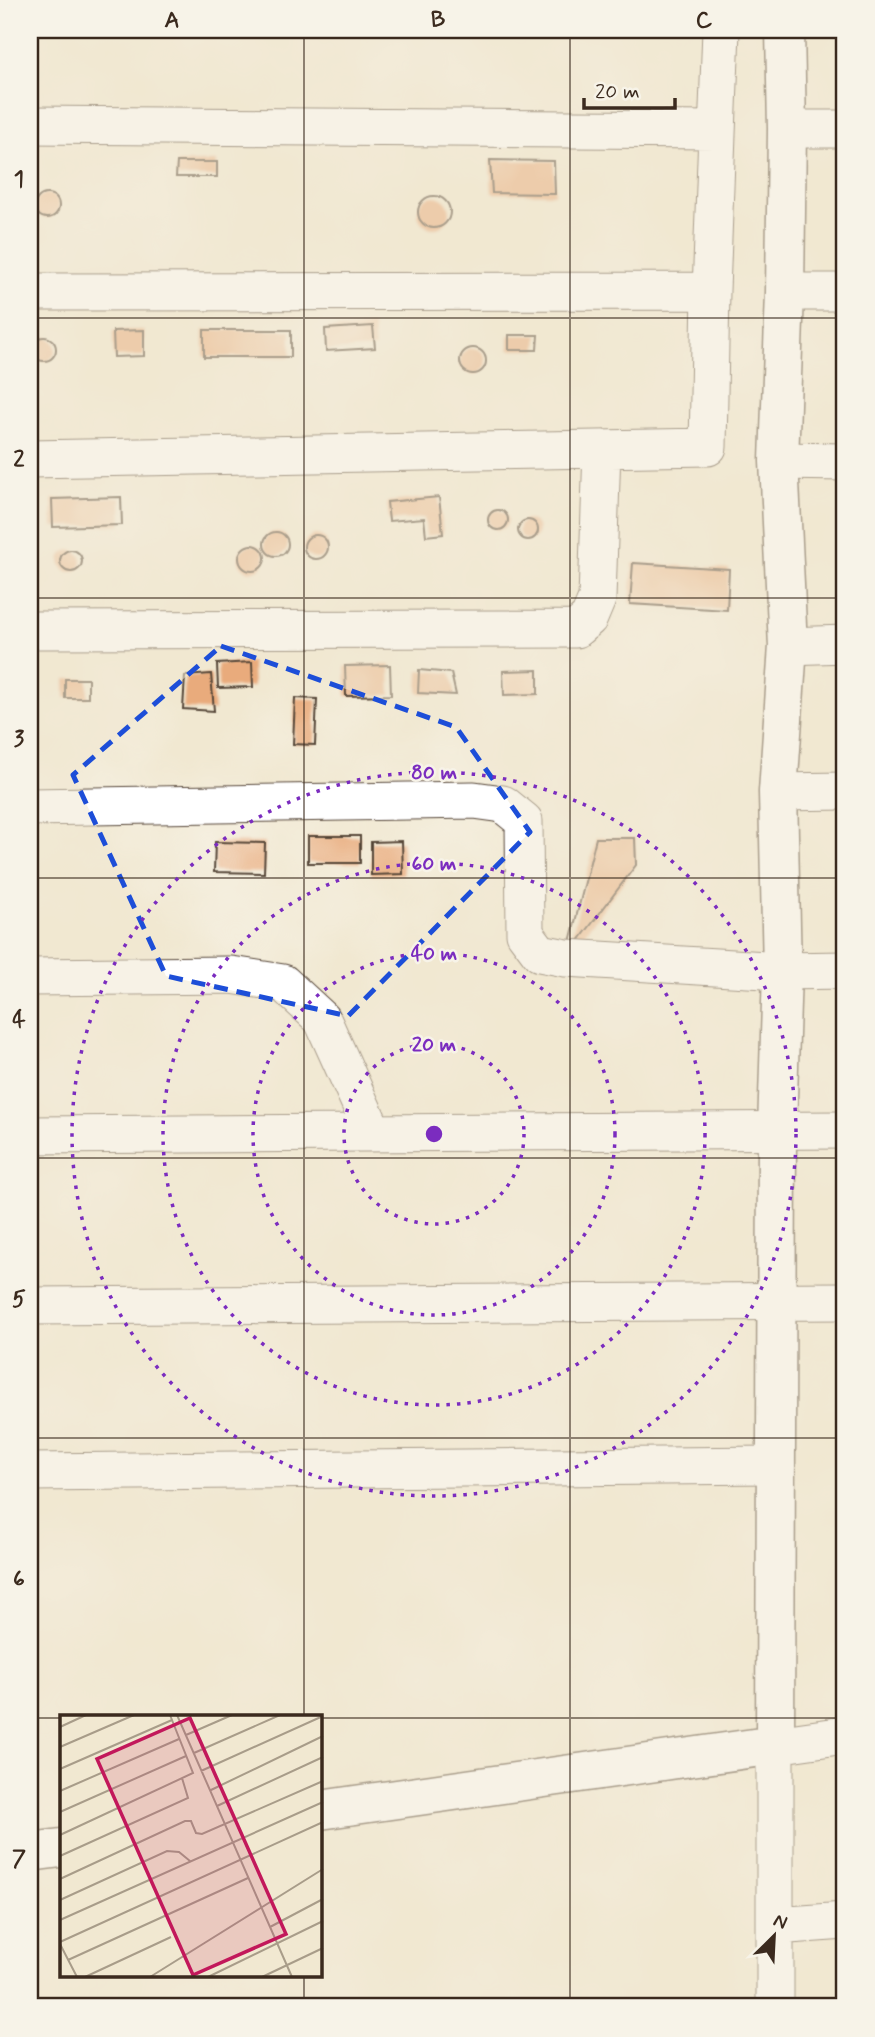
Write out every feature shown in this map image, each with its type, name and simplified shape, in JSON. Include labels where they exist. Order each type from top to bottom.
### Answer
[{"type":"street","points":[[30,459],[708,447],[721,30]]},
{"type":"street","points":[[775,2007],[777,1130],[782,971],[778,792],[788,646],[779,461],[788,129],[785,30]]},
{"type":"street","points":[[30,125],[717,130]]},
{"type":"street","points":[[788,129],[845,129]]},
{"type":"street","points":[[30,292],[711,291]]},
{"type":"street","points":[[785,292],[845,292]]},
{"type":"street","points":[[30,630],[576,629],[589,618],[597,599],[602,449]]},
{"type":"street","points":[[779,461],[845,461]]},
{"type":"street","points":[[788,646],[845,644]]},
{"type":"street","points":[[778,792],[845,791]]},
{"type":"street","points":[[30,807],[474,800],[503,804],[524,821],[525,933],[540,953],[566,958],[782,971],[845,970]]},
{"type":"street","points":[[30,976],[231,975],[283,983],[322,1019],[373,1132]]},
{"type":"street","points":[[30,1135],[845,1130]]},
{"type":"street","points":[[30,1306],[845,1301]]},
{"type":"street","points":[[30,1472],[776,1465]]},
{"type":"street","points":[[322,1810],[845,1735]]},
{"type":"street","points":[[30,1852],[60,1848]]},
{"type":"street","points":[[775,1926],[845,1921]]},
{"type":"highlighted area","points":[[221,646],[456,727],[530,832],[348,1016],[166,976],[73,775]]},
{"type":"building","points":[[193,30],[244,30],[244,33],[193,33]]},
{"type":"building","points":[[490,160],[554,161],[555,194],[492,193]]},
{"type":"building","points":[[177,162],[217,162],[217,177],[176,177]]},
{"type":"building","points":[[47,194],[56,197],[59,206],[56,215],[47,218],[38,215],[35,206],[38,197]]},
{"type":"building","points":[[434,196],[445,201],[450,212],[445,223],[434,228],[423,223],[418,212],[423,201]]},
{"type":"building","points":[[373,326],[375,348],[326,351],[325,329]]},
{"type":"building","points":[[144,330],[144,356],[114,357],[113,331]]},
{"type":"building","points":[[204,330],[291,330],[291,357],[204,357]]},
{"type":"building","points":[[509,335],[538,335],[537,350],[509,350]]},
{"type":"building","points":[[44,337],[52,341],[56,349],[52,357],[44,361],[36,357],[32,349],[36,341]]},
{"type":"building","points":[[473,348],[482,352],[486,361],[482,370],[473,374],[464,370],[460,361],[464,352]]},
{"type":"building","points":[[121,497],[122,525],[53,527],[52,499]]},
{"type":"building","points":[[439,497],[443,534],[426,536],[424,518],[389,521],[387,502]]},
{"type":"building","points":[[494,510],[502,510],[508,520],[502,530],[494,530],[488,524],[488,516]]},
{"type":"building","points":[[528,520],[535,523],[538,530],[535,537],[528,540],[521,537],[518,530],[521,523]]},
{"type":"building","points":[[276,532],[287,539],[288,544],[281,555],[276,556],[265,549],[264,544],[271,533]]},
{"type":"building","points":[[316,535],[325,538],[328,547],[325,556],[316,559],[307,556],[304,547],[307,538]]},
{"type":"building","points":[[252,545],[261,549],[265,558],[261,567],[252,571],[243,567],[239,558],[243,549]]},
{"type":"building","points":[[71,550],[79,553],[82,561],[79,569],[71,572],[63,569],[60,561],[63,553]]},
{"type":"building","points":[[633,563],[729,569],[727,610],[630,604]]},
{"type":"building","points":[[252,662],[253,687],[218,688],[217,664]]},
{"type":"building","points":[[390,665],[391,695],[346,696],[345,666]]},
{"type":"building","points":[[419,670],[451,673],[456,695],[418,693]]},
{"type":"building","points":[[538,670],[538,694],[504,695],[503,671]]},
{"type":"building","points":[[211,674],[214,711],[183,709],[185,676]]},
{"type":"building","points":[[65,679],[88,679],[88,698],[65,698]]},
{"type":"building","points":[[295,698],[317,699],[315,745],[293,744]]},
{"type":"building","points":[[308,836],[360,836],[360,863],[308,863]]},
{"type":"building","points":[[596,838],[635,838],[636,865],[566,958]]},
{"type":"building","points":[[402,841],[403,874],[371,875],[371,842]]},
{"type":"building","points":[[215,842],[265,843],[264,873],[214,872]]}]
